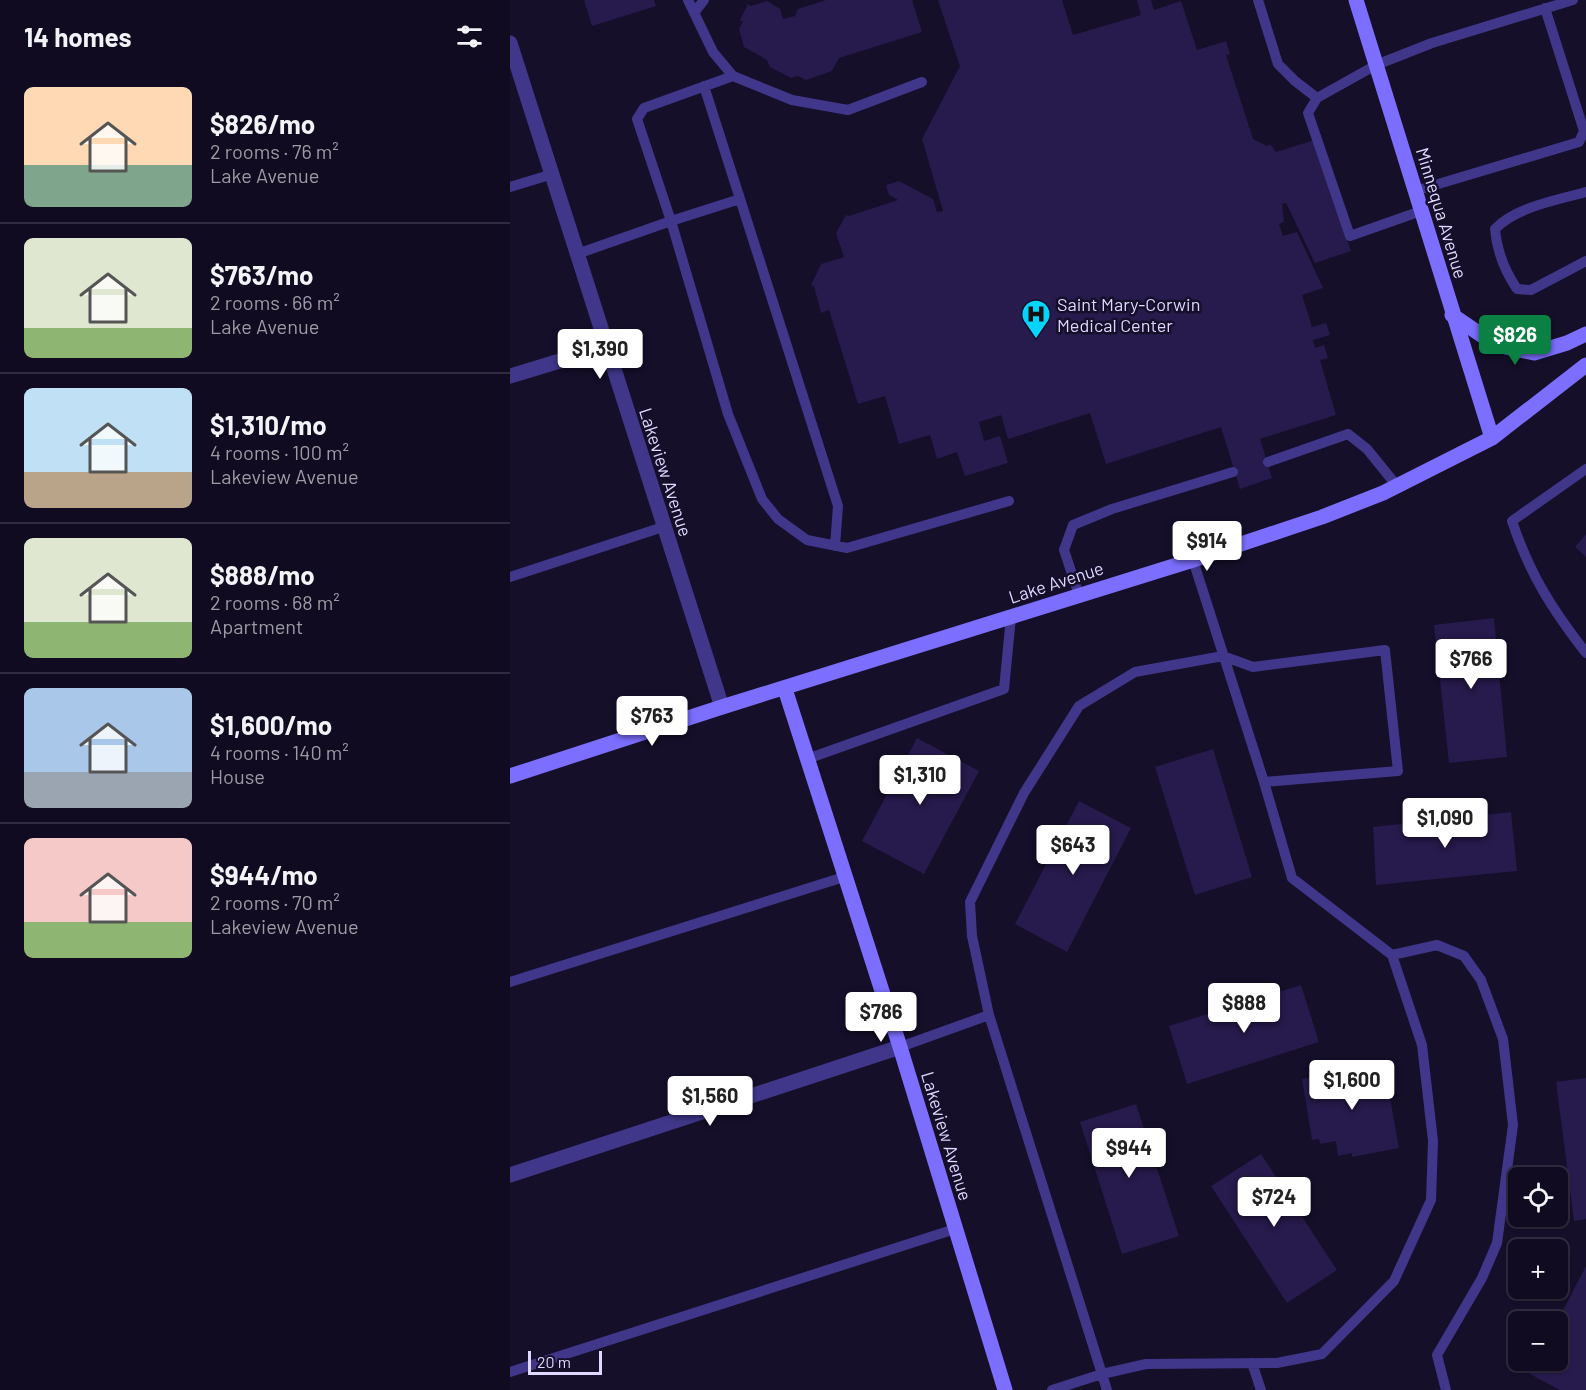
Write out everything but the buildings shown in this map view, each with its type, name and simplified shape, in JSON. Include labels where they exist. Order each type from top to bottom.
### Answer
[{"type":"street","name":"Minnequa Avenue","points":[[1356,0],[1492,438]]},
{"type":"street","name":"Lakeview Avenue","points":[[510,43],[722,707]]},
{"type":"street","points":[[1452,315],[1496,345],[1534,353],[1567,343],[1586,334]]},
{"type":"street","points":[[510,376],[606,347]]},
{"type":"street","name":"Lake Avenue","points":[[510,776],[722,707],[1193,560],[1312,520],[1397,486],[1492,438],[1586,365]]},
{"type":"street","name":"Lakeview Avenue","points":[[784,689],[900,1047],[1005,1390]]},
{"type":"street","points":[[510,1175],[900,1047]]},
{"type":"lane","points":[[688,0],[713,52],[733,76],[792,100],[848,110],[922,82]]},
{"type":"lane","points":[[694,13],[704,0]]},
{"type":"lane","points":[[1258,0],[1278,64],[1317,98]]},
{"type":"lane","points":[[1421,211],[1350,236],[1308,113],[1317,98],[1376,65],[1432,43],[1573,0]]},
{"type":"lane","points":[[1414,191],[1580,142],[1584,131],[1545,8]]},
{"type":"lane","points":[[733,76],[644,108],[637,119],[671,221],[728,414],[762,499],[778,519],[807,540],[846,548],[1009,501]]},
{"type":"lane","points":[[704,86],[838,506],[835,546]]},
{"type":"lane","points":[[510,187],[553,174]]},
{"type":"lane","points":[[1586,192],[1518,212],[1503,220],[1495,229],[1505,272],[1517,289],[1531,290],[1586,261]]},
{"type":"lane","points":[[578,254],[740,199]]},
{"type":"lane","points":[[1268,462],[1348,434],[1367,449],[1397,486]]},
{"type":"lane","points":[[1586,469],[1512,521],[1536,582],[1586,653]]},
{"type":"lane","points":[[1079,595],[1064,550],[1073,525],[1112,509],[1233,472]]},
{"type":"lane","points":[[510,577],[663,527]]},
{"type":"lane","points":[[1052,1390],[1102,1374],[1146,1364],[1277,1363],[1322,1354],[1394,1281],[1431,1200],[1433,1141],[1422,1045],[1392,956],[1292,878],[1264,782],[1193,560]]},
{"type":"lane","points":[[807,759],[1004,689],[1011,617]]},
{"type":"lane","points":[[1107,1390],[989,1015],[972,936],[970,902],[1023,793],[1079,706],[1135,672],[1223,656],[1253,667],[1385,650],[1398,771],[1264,782]]},
{"type":"lane","points":[[510,982],[844,877]]},
{"type":"lane","points":[[1392,956],[1437,945],[1464,956],[1481,980],[1503,1039],[1513,1125],[1499,1231],[1497,1243],[1482,1278],[1437,1355],[1446,1390]]},
{"type":"lane","points":[[900,1047],[989,1015]]},
{"type":"lane","points":[[510,1372],[956,1229]]},
{"type":"lane","points":[[1252,1363],[1261,1390]]},
{"type":"place","name":"Saint Mary-Corwin Medical Center","points":[[1036,340]]}]
